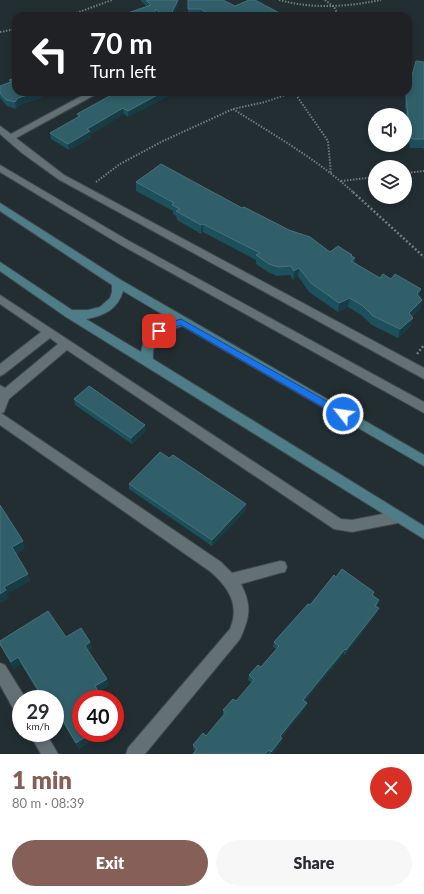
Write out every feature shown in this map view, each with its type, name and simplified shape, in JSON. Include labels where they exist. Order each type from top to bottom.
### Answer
[{"type":"street","points":[[10,138],[89,96]]},
{"type":"street","points":[[0,130],[24,151],[61,177],[424,374]]},
{"type":"street","points":[[0,168],[125,243],[424,408]]},
{"type":"street","points":[[0,206],[117,283],[181,322],[424,460]]},
{"type":"street","points":[[0,266],[70,314],[424,533]]},
{"type":"street","points":[[70,314],[87,315],[110,306],[117,295],[117,283]]},
{"type":"street","points":[[0,299],[339,525],[352,526],[398,517]]},
{"type":"street","points":[[147,362],[147,348],[154,336],[166,327],[181,322]]},
{"type":"street","points":[[0,371],[49,332]]},
{"type":"street","points":[[0,410],[3,403],[2,393],[66,344]]},
{"type":"street","points":[[0,418],[209,563],[230,580],[240,596],[242,616],[235,634],[134,754]]},
{"type":"street","points":[[230,580],[280,566]]},
{"type":"street","points":[[0,670],[12,691]]},
{"type":"street","points":[[43,742],[50,754]]},
{"type":"path","points":[[79,12],[112,0]]},
{"type":"path","points":[[279,0],[310,6],[334,7],[361,5],[382,0]]},
{"type":"path","points":[[325,0],[334,7],[337,12]]},
{"type":"path","points":[[0,32],[12,30]]},
{"type":"path","points":[[85,190],[120,164],[163,142],[233,109],[265,102],[282,96]]},
{"type":"path","points":[[297,96],[328,141],[331,174]]},
{"type":"path","points":[[233,109],[290,145],[331,174],[424,257]]},
{"type":"path","points":[[412,172],[424,171]]},
{"type":"path","points":[[341,182],[368,178]]},
{"type":"building","points":[[146,0],[178,0],[172,12],[159,12],[156,9],[155,12],[131,12],[151,5]]},
{"type":"building","points":[[188,0],[223,0],[235,6],[249,0],[255,0],[278,12],[206,12],[201,9],[188,9]]},
{"type":"building","points":[[416,61],[424,62],[424,139],[412,139],[412,108],[407,108],[406,96],[412,96],[412,76]]},
{"type":"building","points":[[12,79],[12,96],[25,96],[18,98],[15,102],[6,100],[0,93],[0,86],[11,82],[9,80]]},
{"type":"building","points":[[110,96],[156,96],[128,111],[123,108],[87,129],[90,131],[68,144],[50,133],[80,116],[77,114]]},
{"type":"building","points":[[161,164],[242,208],[244,207],[289,230],[310,237],[330,252],[338,246],[355,258],[351,261],[380,278],[383,274],[391,279],[395,274],[421,289],[417,294],[422,300],[409,313],[413,318],[400,329],[373,316],[363,306],[350,298],[339,303],[311,283],[299,268],[294,271],[291,266],[278,267],[269,264],[256,255],[260,253],[203,224],[201,225],[176,211],[180,209],[172,205],[174,203],[136,182]]},
{"type":"building","points":[[89,386],[145,425],[131,438],[74,399]]},
{"type":"building","points":[[160,452],[169,458],[173,455],[246,504],[212,540],[129,484]]},
{"type":"building","points":[[0,505],[23,541],[12,547],[28,574],[4,587],[6,590],[0,594]]},
{"type":"building","points":[[342,569],[374,592],[372,595],[379,600],[375,606],[379,608],[346,650],[345,649],[303,700],[307,703],[280,736],[282,738],[271,752],[269,750],[265,754],[193,754],[197,749],[193,745],[203,733],[206,736],[226,712],[223,710],[233,699],[236,701],[254,680],[249,675],[258,665],[261,667],[279,646],[274,642],[308,604],[310,605],[334,575],[336,577]]},
{"type":"building","points":[[48,611],[66,637],[81,628],[90,642],[85,646],[107,679],[95,686],[97,690],[72,690],[72,736],[64,722],[64,690],[38,690],[18,657],[11,662],[0,644],[0,641]]},
{"type":"route","points":[[159,331],[181,322],[343,414]]}]
